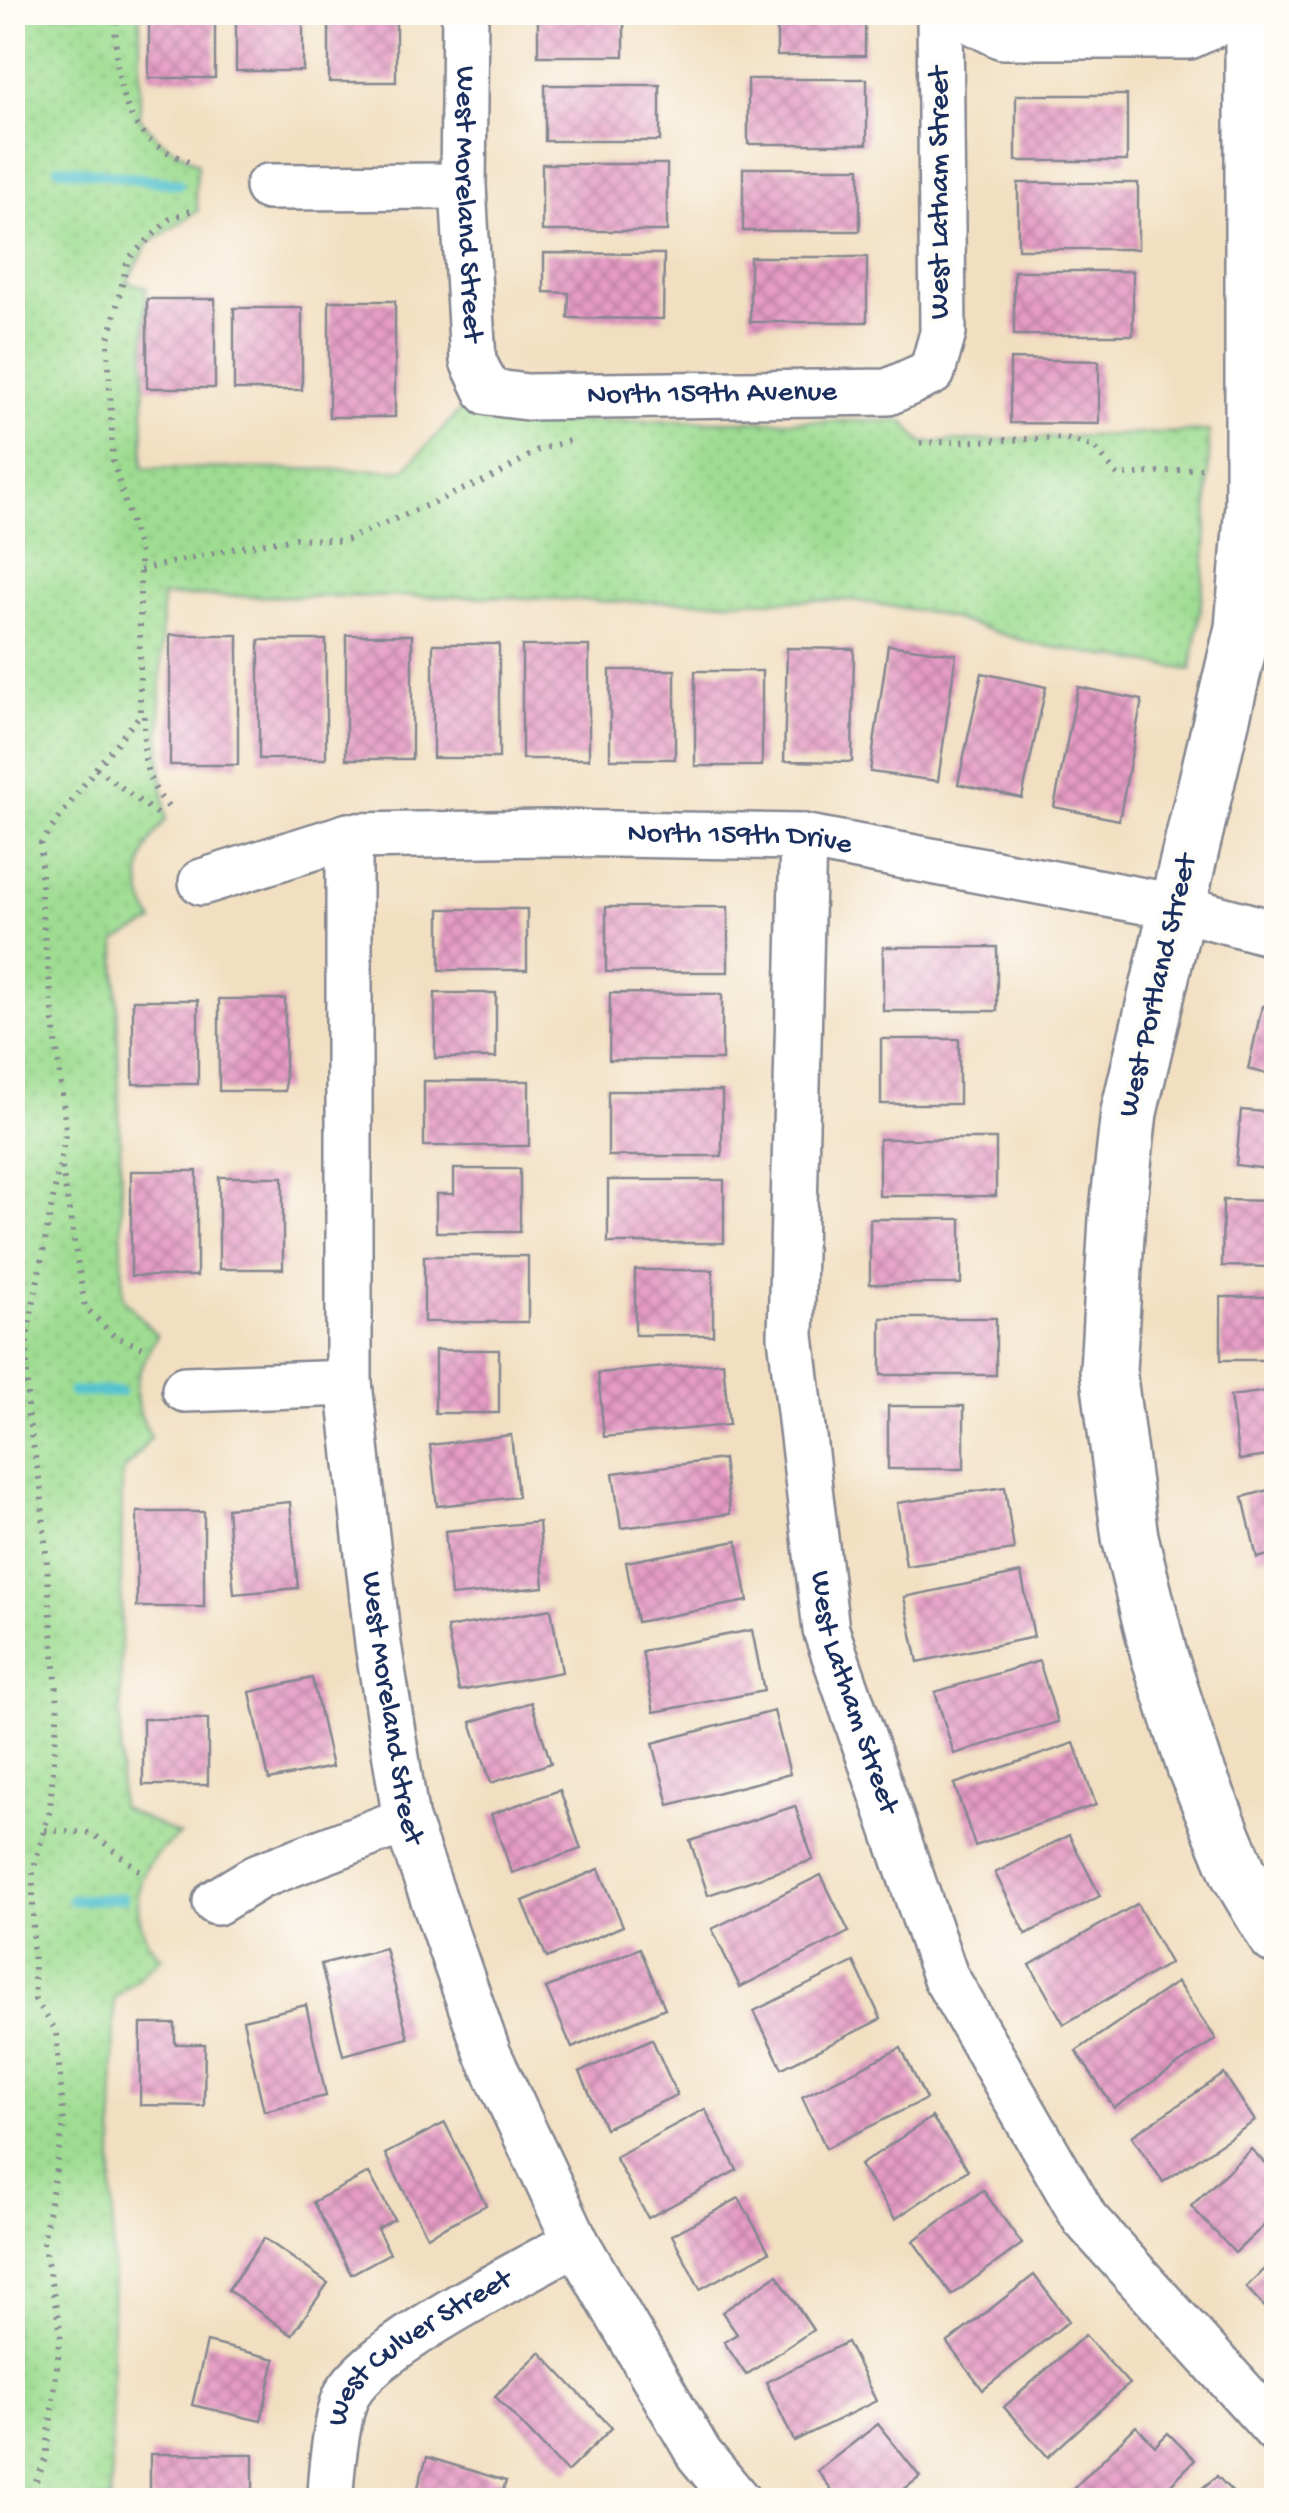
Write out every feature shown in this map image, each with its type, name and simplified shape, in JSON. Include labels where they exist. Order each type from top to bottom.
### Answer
[{"type":"street","name":"West Moreland Street","points":[[465,12],[463,186],[474,361],[488,392]]},
{"type":"street","name":"West Latham Street","points":[[932,372],[943,333],[940,12]]},
{"type":"street","points":[[954,12],[1002,36],[1189,36],[1240,12]]},
{"type":"street","name":"West Portland Street","points":[[1253,12],[1265,505],[1242,628],[1129,1112],[1116,1219],[1108,1370],[1130,1537],[1159,1655],[1194,1766],[1239,1874],[1276,1936]]},
{"type":"street","points":[[268,188],[463,186]]},
{"type":"street","name":"North 159th Avenue","points":[[488,392],[526,397],[888,392],[932,372]]},
{"type":"street","name":"North 159th Drive","points":[[202,882],[350,836],[550,833],[803,837],[1176,906],[1276,934]]},
{"type":"street","name":"West Moreland Street","points":[[350,836],[349,1383],[378,1644],[406,1820],[488,2054],[576,2242],[699,2454],[737,2500]]},
{"type":"street","name":"West Latham Street","points":[[803,837],[791,1336],[826,1630],[945,1976],[1085,2219],[1276,2430]]},
{"type":"street","points":[[185,1389],[349,1383]]},
{"type":"street","points":[[216,1902],[259,1876],[406,1820]]},
{"type":"street","name":"West Culver Street","points":[[330,2500],[330,2470],[347,2394],[388,2351],[576,2242]]},
{"type":"path","points":[[115,12],[117,75],[136,126],[153,144],[193,164]]},
{"type":"path","points":[[27,2500],[46,2460],[60,2333],[43,2242],[64,2124],[56,2031],[35,2000],[33,1947],[33,1870],[50,1810],[58,1706],[41,1489],[26,1411],[26,1337],[66,1130],[41,904],[41,843],[140,715],[140,554],[113,461],[108,343],[128,259],[170,218],[193,210]]},
{"type":"path","points":[[920,442],[1063,438],[1094,448],[1118,476],[1202,468]]},
{"type":"path","points":[[140,570],[295,538],[344,541],[499,474],[538,450],[572,440]]},
{"type":"path","points":[[144,716],[144,767],[152,789],[168,808]]},
{"type":"path","points":[[96,768],[159,816]]},
{"type":"path","points":[[61,1159],[86,1308],[114,1336],[144,1348]]},
{"type":"path","points":[[44,1830],[92,1832],[140,1871]]},
{"type":"green space","points":[[12,13],[140,13],[140,118],[159,139],[198,164],[198,211],[148,244],[127,282],[146,287],[143,468],[404,470],[468,402],[507,421],[904,421],[921,443],[1209,431],[1206,551],[1191,670],[1034,644],[934,613],[851,600],[620,602],[502,597],[162,596],[160,757],[166,820],[149,844],[140,882],[154,922],[116,941],[123,1298],[157,1336],[136,1386],[139,1409],[151,1437],[122,1474],[120,1807],[179,1835],[149,1864],[139,1892],[142,1928],[162,1957],[114,1999],[111,2500],[12,2500]]},
{"type":"building","points":[[149,12],[215,12],[215,78],[149,78]]},
{"type":"building","points":[[236,12],[303,12],[303,71],[236,71]]},
{"type":"building","points":[[329,12],[396,12],[396,82],[329,82]]},
{"type":"building","points":[[538,12],[624,12],[624,56],[538,56]]},
{"type":"building","points":[[777,12],[865,12],[865,56],[777,56]]},
{"type":"building","points":[[748,79],[867,79],[867,144],[748,144]]},
{"type":"building","points":[[545,85],[660,85],[660,141],[545,141]]},
{"type":"building","points":[[1016,95],[1127,95],[1127,161],[1016,161]]},
{"type":"building","points":[[542,164],[667,164],[667,231],[542,231]]},
{"type":"building","points":[[743,168],[860,168],[860,231],[743,231]]},
{"type":"building","points":[[1018,183],[1138,183],[1138,249],[1018,249]]},
{"type":"building","points":[[544,253],[664,254],[663,319],[568,318],[569,293],[544,292]]},
{"type":"building","points":[[750,257],[867,257],[867,322],[750,322]]},
{"type":"building","points":[[1014,271],[1133,271],[1133,335],[1014,335]]},
{"type":"building","points":[[147,299],[215,299],[215,388],[147,388]]},
{"type":"building","points":[[329,301],[395,301],[395,417],[329,417]]},
{"type":"building","points":[[234,308],[302,308],[302,390],[234,390]]},
{"type":"building","points":[[1010,359],[1099,361],[1099,424],[1010,423]]},
{"type":"building","points":[[170,635],[238,635],[238,765],[170,765]]},
{"type":"building","points":[[346,635],[412,635],[412,759],[346,759]]},
{"type":"building","points":[[259,640],[326,640],[326,759],[259,759]]},
{"type":"building","points":[[433,644],[499,644],[499,758],[433,758]]},
{"type":"building","points":[[888,645],[956,654],[938,781],[870,772]]},
{"type":"building","points":[[522,646],[589,646],[589,759],[522,759]]},
{"type":"building","points":[[787,648],[854,649],[852,762],[784,761]]},
{"type":"building","points":[[610,670],[675,670],[675,759],[610,759]]},
{"type":"building","points":[[695,671],[762,671],[762,766],[695,766]]},
{"type":"building","points":[[982,673],[1046,687],[1022,798],[958,784]]},
{"type":"building","points":[[1078,687],[1142,700],[1119,820],[1054,807]]},
{"type":"building","points":[[606,907],[728,907],[728,972],[606,972]]},
{"type":"building","points":[[440,909],[527,909],[527,970],[440,970]]},
{"type":"building","points":[[883,947],[997,947],[997,1011],[883,1011]]},
{"type":"building","points":[[435,993],[496,993],[496,1058],[435,1058]]},
{"type":"building","points":[[610,993],[722,994],[722,1060],[609,1060]]},
{"type":"building","points":[[219,999],[285,999],[285,1091],[219,1091]]},
{"type":"building","points":[[133,1000],[198,1000],[198,1084],[133,1084]]},
{"type":"building","points":[[1262,1006],[1276,1010],[1276,1076],[1248,1069]]},
{"type":"building","points":[[881,1039],[959,1039],[959,1104],[881,1104]]},
{"type":"building","points":[[424,1081],[529,1081],[529,1146],[424,1146]]},
{"type":"building","points":[[608,1091],[722,1091],[722,1156],[608,1156]]},
{"type":"building","points":[[1241,1110],[1276,1113],[1276,1170],[1236,1165]]},
{"type":"building","points":[[879,1139],[996,1139],[996,1196],[879,1196]]},
{"type":"building","points":[[454,1169],[520,1169],[520,1232],[436,1232],[436,1194],[454,1194]]},
{"type":"building","points":[[131,1171],[197,1171],[197,1276],[131,1276]]},
{"type":"building","points":[[219,1177],[283,1177],[283,1269],[219,1269]]},
{"type":"building","points":[[608,1180],[724,1180],[724,1243],[608,1243]]},
{"type":"building","points":[[1223,1200],[1276,1201],[1276,1267],[1222,1266]]},
{"type":"building","points":[[870,1219],[961,1219],[961,1284],[870,1284]]},
{"type":"building","points":[[424,1256],[528,1256],[528,1322],[424,1322]]},
{"type":"building","points":[[635,1270],[713,1270],[713,1335],[635,1335]]},
{"type":"building","points":[[1221,1297],[1276,1297],[1276,1360],[1221,1360]]},
{"type":"building","points":[[881,1318],[996,1318],[996,1375],[881,1375]]},
{"type":"building","points":[[435,1350],[499,1350],[499,1413],[435,1413]]},
{"type":"building","points":[[723,1362],[729,1425],[604,1437],[598,1373]]},
{"type":"building","points":[[1276,1390],[1276,1455],[1239,1460],[1230,1396]]},
{"type":"building","points":[[888,1406],[964,1406],[964,1469],[888,1469]]},
{"type":"building","points":[[511,1435],[518,1497],[437,1506],[430,1445]]},
{"type":"building","points":[[723,1459],[730,1514],[621,1528],[613,1473]]},
{"type":"building","points":[[1005,1487],[1014,1550],[906,1566],[897,1503]]},
{"type":"building","points":[[1276,1488],[1276,1553],[1257,1558],[1243,1497]]},
{"type":"building","points":[[290,1502],[298,1588],[234,1594],[227,1508]]},
{"type":"building","points":[[137,1512],[204,1512],[204,1607],[137,1607]]},
{"type":"building","points":[[539,1522],[544,1587],[451,1596],[445,1531]]},
{"type":"building","points":[[737,1541],[748,1601],[637,1622],[626,1562]]},
{"type":"building","points":[[1021,1573],[1034,1637],[918,1662],[904,1597]]},
{"type":"building","points":[[1276,1581],[1276,1610],[1275,1610],[1268,1583]]},
{"type":"building","points":[[551,1609],[562,1672],[459,1691],[447,1628]]},
{"type":"building","points":[[752,1630],[764,1691],[654,1712],[642,1651]]},
{"type":"building","points":[[1039,1661],[1058,1722],[954,1754],[935,1692]]},
{"type":"building","points":[[312,1678],[332,1767],[269,1780],[250,1692]]},
{"type":"building","points":[[531,1702],[551,1763],[491,1783],[471,1722]]},
{"type":"building","points":[[774,1711],[790,1774],[669,1805],[653,1743]]},
{"type":"building","points":[[143,1719],[208,1719],[208,1785],[143,1785]]},
{"type":"building","points":[[1074,1743],[1096,1805],[975,1846],[954,1784]]},
{"type":"building","points":[[560,1790],[581,1849],[512,1873],[491,1814]]},
{"type":"building","points":[[795,1806],[813,1860],[708,1895],[690,1841]]},
{"type":"building","points":[[1069,1835],[1100,1896],[1026,1934],[995,1873]]},
{"type":"building","points":[[599,1869],[623,1926],[547,1958],[523,1901]]},
{"type":"building","points":[[821,1875],[849,1932],[740,1987],[712,1929]]},
{"type":"building","points":[[1137,1904],[1170,1963],[1064,2024],[1030,1965]]},
{"type":"building","points":[[385,1948],[408,2038],[343,2055],[321,1964]]},
{"type":"building","points":[[640,1948],[665,2008],[572,2048],[546,1988]]},
{"type":"building","points":[[854,1962],[881,2019],[782,2068],[754,2011]]},
{"type":"building","points":[[1177,1982],[1216,2039],[1114,2108],[1076,2051]]},
{"type":"building","points":[[306,2005],[326,2096],[264,2111],[243,2020]]},
{"type":"building","points":[[141,2024],[175,2024],[175,2044],[205,2044],[204,2106],[140,2105]]},
{"type":"building","points":[[652,2039],[677,2095],[605,2128],[580,2072]]},
{"type":"building","points":[[901,2048],[926,2099],[826,2148],[802,2097]]},
{"type":"building","points":[[1224,2074],[1255,2121],[1163,2182],[1132,2136]]},
{"type":"building","points":[[705,2109],[737,2170],[648,2218],[615,2157]]},
{"type":"building","points":[[932,2117],[968,2170],[895,2219],[860,2165]]},
{"type":"building","points":[[445,2123],[486,2205],[427,2236],[385,2154]]},
{"type":"building","points":[[1251,2149],[1276,2175],[1276,2214],[1235,2253],[1191,2206]]},
{"type":"building","points":[[369,2173],[394,2219],[377,2229],[390,2253],[351,2274],[313,2202]]},
{"type":"building","points":[[983,2190],[1022,2244],[952,2295],[913,2241]]},
{"type":"building","points":[[739,2198],[769,2252],[700,2289],[672,2235]]},
{"type":"building","points":[[264,2238],[328,2283],[292,2335],[228,2290]]},
{"type":"building","points":[[1276,2257],[1276,2319],[1246,2287]]},
{"type":"building","points":[[777,2275],[813,2330],[746,2375],[724,2342],[737,2334],[722,2312]]},
{"type":"building","points":[[1034,2275],[1069,2321],[983,2390],[947,2343]]},
{"type":"building","points":[[1085,2335],[1129,2384],[1048,2457],[1004,2407]]},
{"type":"building","points":[[207,2342],[275,2359],[261,2421],[192,2405]]},
{"type":"building","points":[[847,2342],[876,2401],[794,2441],[766,2382]]},
{"type":"building","points":[[540,2352],[612,2428],[567,2472],[495,2396]]},
{"type":"building","points":[[878,2424],[920,2477],[890,2500],[840,2500],[817,2471]]},
{"type":"building","points":[[1136,2426],[1155,2446],[1168,2433],[1195,2460],[1155,2500],[1072,2500],[1067,2495]]},
{"type":"building","points":[[150,2454],[253,2454],[253,2500],[150,2500]]},
{"type":"building","points":[[427,2457],[506,2481],[500,2500],[414,2500]]},
{"type":"building","points":[[1217,2476],[1240,2500],[1188,2500]]},
{"type":"waterway","points":[[59,168],[179,184]]},
{"type":"waterway","points":[[73,1392],[120,1392]]},
{"type":"waterway","points":[[72,1900],[123,1898]]}]
